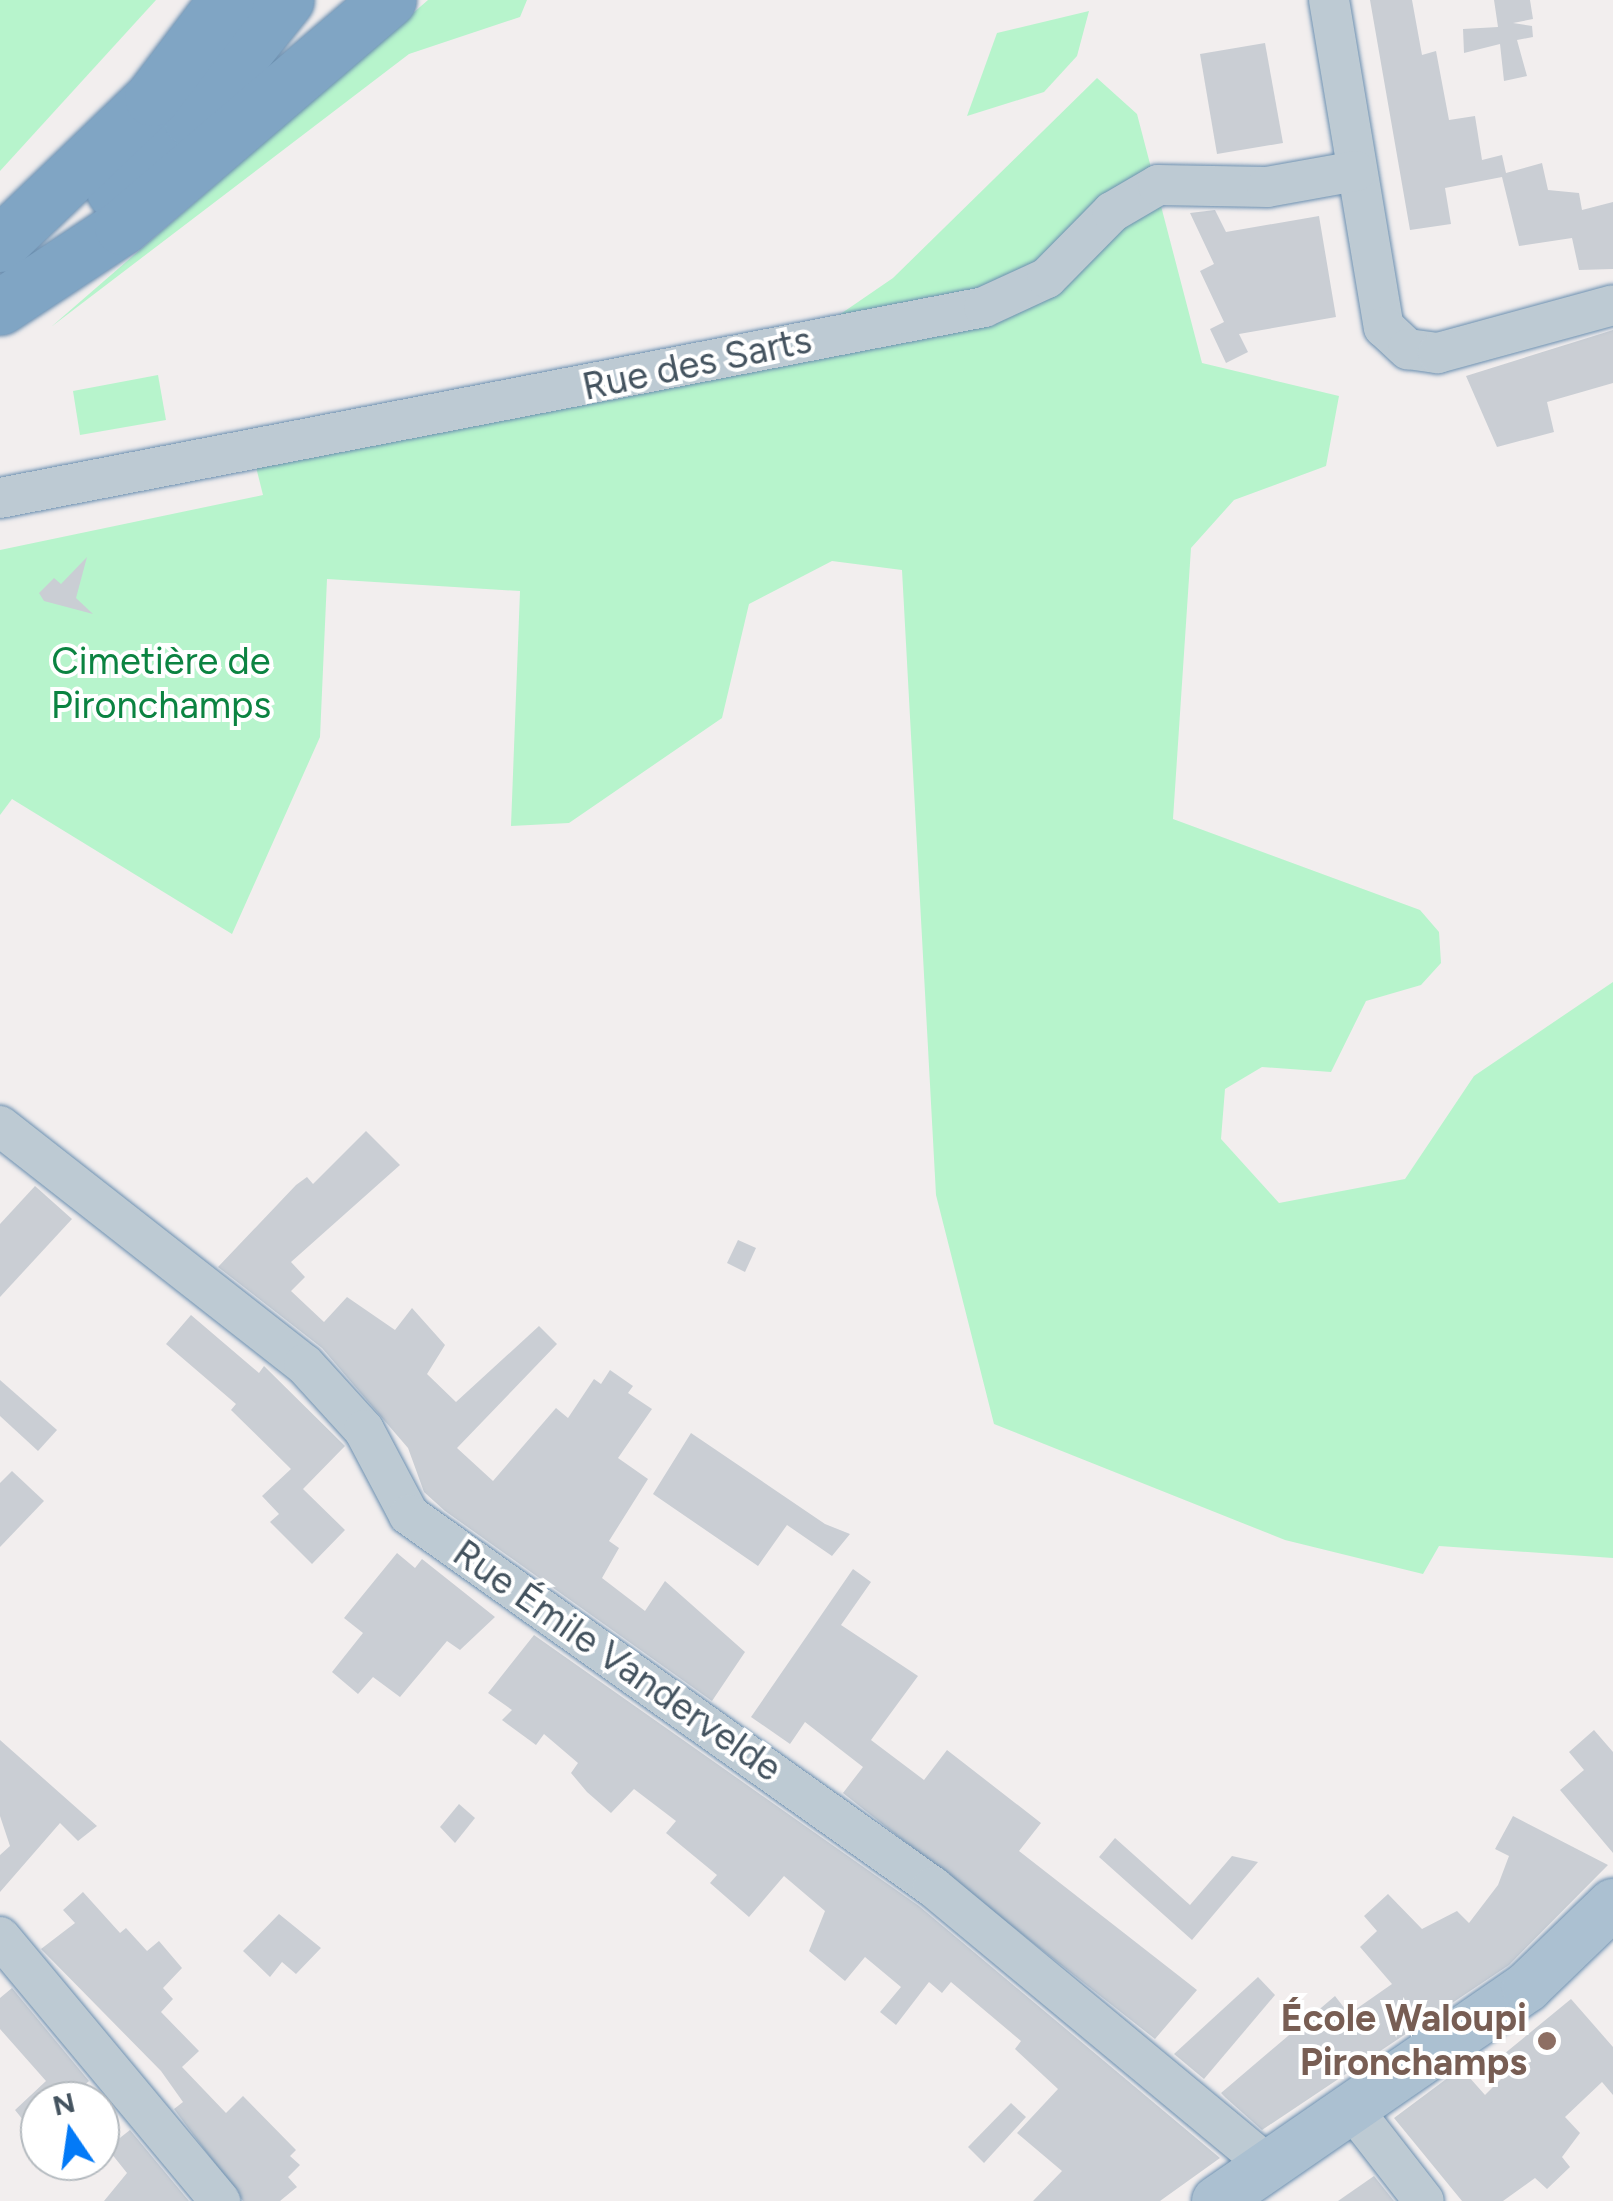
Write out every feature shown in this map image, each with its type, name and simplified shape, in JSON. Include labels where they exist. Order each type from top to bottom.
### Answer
[{"type":"highway","points":[[0,244],[152,98],[226,0]]},
{"type":"highway","points":[[0,304],[191,119],[286,0]]},
{"type":"highway","points":[[0,304],[122,228],[388,0]]},
{"type":"main road","points":[[1218,2201],[1527,1987],[1613,1904]]},
{"type":"street","points":[[1328,0],[1374,287],[1384,327],[1408,350],[1438,353],[1613,304]]},
{"type":"street","name":"Rue des Sarts","points":[[0,498],[984,307],[1047,278],[1112,212],[1158,185],[1266,187],[1356,171]]},
{"type":"street","name":"Rue Émile Vandervelde","points":[[0,1126],[304,1364],[364,1430],[409,1514],[933,1887],[1269,2166]]},
{"type":"street","points":[[0,1937],[220,2201]]},
{"type":"street","points":[[1350,2106],[1424,2201]]},
{"type":"green space","points":[[0,0],[156,0],[0,171]]},
{"type":"green space","points":[[428,0],[527,0],[520,17],[409,54],[51,327]]},
{"type":"green space","points":[[1089,11],[1077,56],[1044,92],[967,116],[997,33]]},
{"type":"green space","name":"Cimetière de Pironchamps","points":[[1097,78],[1137,114],[1202,363],[1339,396],[1326,466],[1234,500],[1191,548],[1173,819],[1420,910],[1439,932],[1441,963],[1421,985],[1366,1001],[1331,1072],[1262,1067],[1225,1089],[1221,1139],[1279,1203],[1405,1179],[1474,1076],[1613,982],[1613,1558],[1439,1546],[1423,1574],[1285,1540],[994,1424],[936,1195],[902,570],[832,561],[749,604],[722,718],[569,823],[511,826],[520,591],[327,579],[320,737],[232,934],[12,799],[0,815],[0,550],[263,495],[256,467],[772,361],[893,278]]},
{"type":"green space","points":[[158,375],[166,420],[80,435],[73,391]]},
{"type":"building","points":[[1370,0],[1412,0],[1422,55],[1436,51],[1449,120],[1475,116],[1482,160],[1502,155],[1506,173],[1542,163],[1548,190],[1579,193],[1582,210],[1613,202],[1613,269],[1579,270],[1572,238],[1519,246],[1502,177],[1445,188],[1451,224],[1410,230]]},
{"type":"building","points":[[1494,0],[1530,0],[1533,19],[1513,23],[1532,26],[1533,37],[1517,40],[1527,76],[1504,81],[1500,44],[1464,53],[1463,29],[1498,27]]},
{"type":"building","points":[[1265,43],[1283,143],[1217,154],[1200,54]]},
{"type":"building","points":[[1215,210],[1226,232],[1319,216],[1336,317],[1239,334],[1248,352],[1226,363],[1210,329],[1224,322],[1200,271],[1214,264],[1190,213]]},
{"type":"building","points":[[1613,330],[1613,383],[1547,402],[1554,432],[1497,447],[1466,376]]},
{"type":"building","points":[[87,557],[76,598],[93,614],[44,601],[39,593],[54,578],[61,584]]},
{"type":"building","points":[[366,1131],[400,1165],[291,1262],[305,1277],[291,1291],[324,1322],[347,1297],[395,1330],[412,1308],[445,1345],[427,1374],[456,1402],[539,1326],[557,1344],[457,1448],[493,1481],[556,1408],[568,1418],[594,1379],[601,1384],[610,1370],[633,1386],[628,1393],[652,1409],[618,1458],[648,1479],[609,1541],[619,1548],[602,1578],[645,1611],[665,1581],[745,1652],[712,1701],[445,1511],[424,1492],[408,1448],[322,1348],[218,1267],[296,1185],[307,1177],[313,1184]]},
{"type":"building","points":[[35,1186],[72,1219],[0,1297],[0,1224]]},
{"type":"building","points":[[738,1240],[756,1248],[745,1272],[727,1263]]},
{"type":"building","points":[[191,1315],[259,1373],[264,1366],[345,1446],[303,1489],[345,1530],[312,1564],[270,1522],[279,1514],[262,1496],[291,1469],[231,1410],[236,1404],[166,1344]]},
{"type":"building","points":[[0,1380],[57,1430],[38,1451],[0,1416]]},
{"type":"building","points":[[691,1433],[825,1524],[850,1534],[832,1556],[787,1525],[758,1566],[653,1494]]},
{"type":"building","points":[[12,1471],[44,1501],[0,1547],[0,1483]]},
{"type":"building","points":[[397,1553],[415,1568],[422,1559],[495,1617],[460,1650],[447,1641],[400,1697],[373,1677],[358,1694],[332,1672],[363,1633],[344,1618]]},
{"type":"building","points":[[853,1569],[871,1582],[841,1625],[918,1676],[871,1740],[924,1780],[947,1750],[1041,1823],[1019,1851],[1197,1990],[1155,2039],[843,1793],[863,1767],[805,1722],[790,1744],[751,1717]]},
{"type":"building","points":[[534,1635],[919,1906],[1220,2158],[1160,2201],[1033,2201],[1062,2171],[1017,2133],[1058,2089],[1015,2049],[1021,2041],[951,1982],[942,1993],[929,1982],[896,2025],[880,2012],[901,1987],[865,1957],[845,1981],[809,1951],[825,1911],[784,1876],[749,1917],[710,1883],[717,1875],[666,1833],[676,1821],[634,1789],[611,1813],[571,1773],[578,1763],[544,1734],[536,1745],[502,1720],[512,1710],[488,1693]]},
{"type":"building","points":[[1594,1730],[1613,1752],[1613,1853],[1560,1790],[1584,1770],[1569,1752]]},
{"type":"building","points":[[0,1740],[97,1826],[78,1841],[60,1823],[0,1892],[0,1855],[10,1846],[0,1816]]},
{"type":"building","points":[[459,1804],[475,1818],[455,1843],[440,1827]]},
{"type":"building","points":[[1513,1816],[1608,1865],[1509,1965],[1262,2130],[1221,2093],[1335,1996],[1349,2014],[1392,1984],[1360,1947],[1377,1931],[1364,1916],[1388,1894],[1422,1929],[1457,1911],[1469,1923],[1498,1885],[1509,1856],[1495,1849]]},
{"type":"building","points":[[1115,1838],[1190,1905],[1232,1856],[1258,1862],[1192,1940],[1099,1857]]},
{"type":"building","points":[[83,1892],[120,1933],[126,1928],[147,1951],[159,1941],[182,1968],[163,1988],[173,1999],[161,2012],[199,2051],[182,2067],[226,2113],[243,2096],[296,2150],[290,2156],[300,2165],[288,2177],[297,2187],[280,2201],[243,2201],[174,2109],[183,2102],[161,2071],[41,1949],[75,1923],[63,1910]]},
{"type":"building","points":[[279,1914],[321,1948],[296,1974],[282,1962],[270,1977],[243,1951]]},
{"type":"building","points":[[1258,1977],[1275,1995],[1204,2079],[1174,2054]]},
{"type":"building","points":[[12,1988],[89,2081],[46,2081],[0,2029],[0,1998]]},
{"type":"building","points":[[1571,1999],[1613,2047],[1613,2095],[1602,2082],[1565,2117],[1580,2133],[1562,2157],[1570,2167],[1547,2189],[1535,2178],[1503,2201],[1462,2201],[1394,2118],[1461,2068],[1485,2095],[1515,2065],[1504,2054]]},
{"type":"building","points":[[1011,2103],[1026,2117],[984,2163],[968,2147]]},
{"type":"building","points":[[130,2130],[189,2201],[104,2201],[127,2173],[120,2164],[120,2138]]},
{"type":"building","points":[[1374,2176],[1394,2201],[1338,2201]]},
{"type":"place","name":"École Waloupi Pironchamps","points":[[1547,2041]]}]
